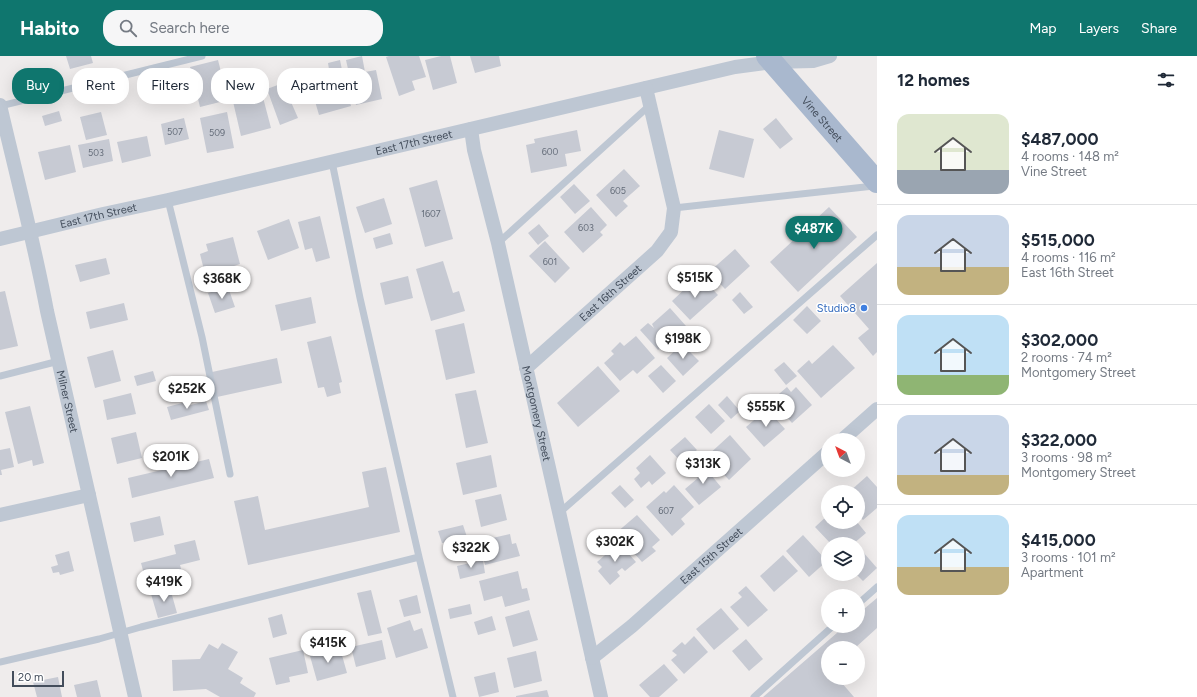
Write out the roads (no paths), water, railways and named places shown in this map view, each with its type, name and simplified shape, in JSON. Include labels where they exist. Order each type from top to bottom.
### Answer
[{"type":"main road","name":"Vine Street","points":[[769,59],[877,184]]},
{"type":"street","name":"East 17th Street","points":[[0,239],[769,59],[813,61],[830,56]]},
{"type":"street","name":"East 16th Street","points":[[526,368],[657,251],[670,232],[674,208],[646,88]]},
{"type":"street","name":"Milner Street","points":[[0,105],[29,232],[37,255],[47,311],[135,697]]},
{"type":"street","name":"Montgomery Street","points":[[471,129],[474,150],[498,243],[601,697]]},
{"type":"street","points":[[850,433],[877,409]]},
{"type":"street","name":"East 15th Street","points":[[592,658],[632,626],[821,458]]},
{"type":"street","points":[[0,515],[89,495]]},
{"type":"lane","points":[[0,105],[202,56]]},
{"type":"lane","points":[[498,243],[650,105]]},
{"type":"lane","points":[[332,162],[360,298],[419,557],[453,697]]},
{"type":"lane","points":[[674,208],[877,184]]},
{"type":"lane","points":[[168,200],[202,337],[230,474]]},
{"type":"lane","points":[[559,513],[877,234]]},
{"type":"lane","points":[[0,376],[59,361]]},
{"type":"lane","points":[[0,662],[419,557]]},
{"type":"lane","points":[[865,598],[877,587]]},
{"type":"lane","points":[[754,697],[826,633]]},
{"type":"place","name":"Studio8","points":[[864,308]]}]
